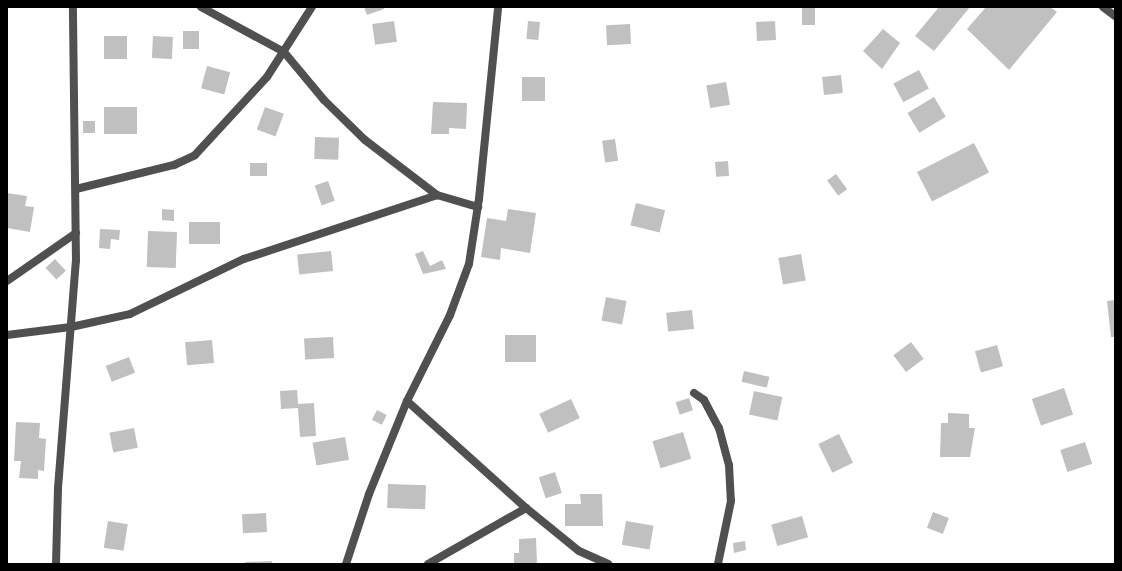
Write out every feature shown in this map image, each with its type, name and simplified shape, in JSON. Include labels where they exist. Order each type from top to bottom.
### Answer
[{"type":"street","points":[[56,564],[58,488],[71,327],[76,233],[73,7]]},
{"type":"street","points":[[201,7],[284,52],[324,100],[366,140],[437,195],[478,207]]},
{"type":"street","points":[[76,189],[174,165],[195,156],[267,77],[312,7]]},
{"type":"street","points":[[346,564],[369,494],[407,401],[450,315],[469,264],[478,207],[498,7]]},
{"type":"street","points":[[1103,7],[1115,16]]},
{"type":"street","points":[[7,335],[71,327],[130,314],[244,259],[437,195]]},
{"type":"street","points":[[7,281],[76,233]]},
{"type":"street","points":[[694,393],[704,400],[720,428],[729,465],[730,501],[718,564]]},
{"type":"street","points":[[407,401],[526,508],[579,551],[608,564]]},
{"type":"street","points":[[428,564],[526,508]]},
{"type":"building","points":[[364,7],[384,7],[384,9],[367,15]]},
{"type":"building","points":[[802,7],[815,7],[815,25],[802,25]]},
{"type":"building","points":[[939,7],[970,7],[934,51],[915,36]]},
{"type":"building","points":[[986,7],[1050,7],[1057,12],[1009,70],[967,29]]},
{"type":"building","points":[[394,21],[397,42],[375,45],[372,24]]},
{"type":"building","points":[[528,21],[540,22],[538,40],[526,39]]},
{"type":"building","points":[[775,21],[776,40],[757,41],[756,22]]},
{"type":"building","points":[[630,24],[631,44],[607,45],[606,25]]},
{"type":"building","points":[[883,29],[900,43],[882,69],[863,51]]},
{"type":"building","points":[[183,31],[199,31],[199,49],[183,49]]},
{"type":"building","points":[[104,36],[127,36],[127,59],[104,59]]},
{"type":"building","points":[[153,36],[173,37],[172,59],[152,58]]},
{"type":"building","points":[[207,66],[230,72],[224,94],[201,88]]},
{"type":"building","points":[[919,70],[929,89],[903,102],[893,84]]},
{"type":"building","points":[[841,75],[843,93],[824,95],[822,77]]},
{"type":"building","points":[[522,77],[545,77],[545,101],[522,101]]},
{"type":"building","points":[[726,82],[730,105],[710,108],[706,85]]},
{"type":"building","points":[[934,97],[946,117],[919,133],[907,113]]},
{"type":"building","points":[[433,102],[467,103],[466,129],[449,128],[449,134],[431,134]]},
{"type":"building","points":[[104,107],[137,107],[137,134],[104,134]]},
{"type":"building","points":[[265,107],[284,114],[276,136],[257,130]]},
{"type":"building","points":[[83,121],[95,121],[95,133],[83,133]]},
{"type":"building","points":[[315,137],[339,138],[338,160],[314,159]]},
{"type":"building","points":[[615,139],[618,161],[605,163],[602,141]]},
{"type":"building","points":[[974,143],[989,172],[932,201],[917,172]]},
{"type":"building","points":[[728,161],[729,176],[716,177],[715,162]]},
{"type":"building","points":[[250,163],[267,163],[267,176],[250,176]]},
{"type":"building","points":[[836,174],[847,189],[838,196],[827,180]]},
{"type":"building","points":[[328,181],[335,201],[322,205],[315,186]]},
{"type":"building","points":[[7,193],[27,196],[25,206],[34,207],[30,232],[7,228]]},
{"type":"building","points":[[636,203],[665,210],[660,233],[630,225]]},
{"type":"building","points":[[162,209],[174,210],[174,221],[162,220]]},
{"type":"building","points":[[508,209],[536,213],[530,253],[501,248],[500,260],[481,257],[487,218],[506,221]]},
{"type":"building","points":[[189,222],[220,222],[220,244],[189,244]]},
{"type":"building","points":[[100,229],[120,230],[119,240],[111,239],[110,249],[99,248]]},
{"type":"building","points":[[148,231],[177,232],[176,268],[147,267]]},
{"type":"building","points":[[331,251],[333,271],[299,274],[297,255]]},
{"type":"building","points":[[423,251],[430,266],[442,260],[446,269],[423,274],[415,254]]},
{"type":"building","points":[[801,254],[806,281],[783,285],[778,258]]},
{"type":"building","points":[[55,259],[66,271],[56,280],[45,268]]},
{"type":"building","points":[[606,297],[627,301],[622,325],[601,321]]},
{"type":"building","points":[[1115,300],[1115,337],[1111,337],[1107,301]]},
{"type":"building","points":[[692,310],[694,329],[668,332],[666,313]]},
{"type":"building","points":[[505,335],[536,335],[536,362],[505,362]]},
{"type":"building","points":[[333,337],[334,358],[305,359],[304,339]]},
{"type":"building","points":[[212,340],[214,363],[187,365],[185,342]]},
{"type":"building","points":[[911,342],[924,359],[906,372],[893,355]]},
{"type":"building","points":[[997,345],[1003,366],[981,372],[975,351]]},
{"type":"building","points":[[129,357],[135,373],[112,382],[106,366]]},
{"type":"building","points":[[744,371],[769,377],[767,388],[742,382]]},
{"type":"building","points":[[1064,388],[1073,414],[1041,426],[1032,399]]},
{"type":"building","points":[[297,390],[298,404],[314,403],[316,436],[300,437],[298,408],[281,409],[280,391]]},
{"type":"building","points":[[754,391],[782,397],[777,421],[749,414]]},
{"type":"building","points":[[689,398],[693,410],[680,415],[676,402]]},
{"type":"building","points":[[571,399],[580,418],[548,433],[539,414]]},
{"type":"building","points":[[377,410],[387,415],[382,425],[372,420]]},
{"type":"building","points":[[948,413],[969,414],[969,428],[975,428],[970,457],[940,457],[941,423],[948,423]]},
{"type":"building","points":[[16,422],[40,423],[39,438],[46,439],[44,471],[38,470],[38,479],[19,478],[21,461],[14,461]]},
{"type":"building","points":[[134,428],[138,448],[113,452],[109,433]]},
{"type":"building","points":[[683,432],[691,459],[661,468],[652,441]]},
{"type":"building","points":[[839,434],[853,463],[832,473],[818,444]]},
{"type":"building","points":[[345,437],[349,460],[316,465],[313,443]]},
{"type":"building","points":[[1085,442],[1092,464],[1067,472],[1060,450]]},
{"type":"building","points":[[555,472],[562,493],[546,498],[539,477]]},
{"type":"building","points":[[388,484],[426,485],[425,509],[387,508]]},
{"type":"building","points":[[580,494],[602,494],[603,526],[565,526],[565,504],[581,504]]},
{"type":"building","points":[[933,512],[949,518],[943,534],[927,528]]},
{"type":"building","points":[[266,513],[267,532],[243,533],[242,514]]},
{"type":"building","points":[[802,516],[808,537],[777,546],[771,525]]},
{"type":"building","points":[[108,521],[128,524],[124,551],[104,548]]},
{"type":"building","points":[[626,521],[654,526],[649,549],[622,545]]},
{"type":"building","points":[[536,538],[537,564],[514,564],[514,553],[519,553],[519,539]]},
{"type":"building","points":[[745,541],[746,550],[734,553],[733,543]]},
{"type":"building","points":[[272,561],[272,564],[245,564],[245,562]]}]
